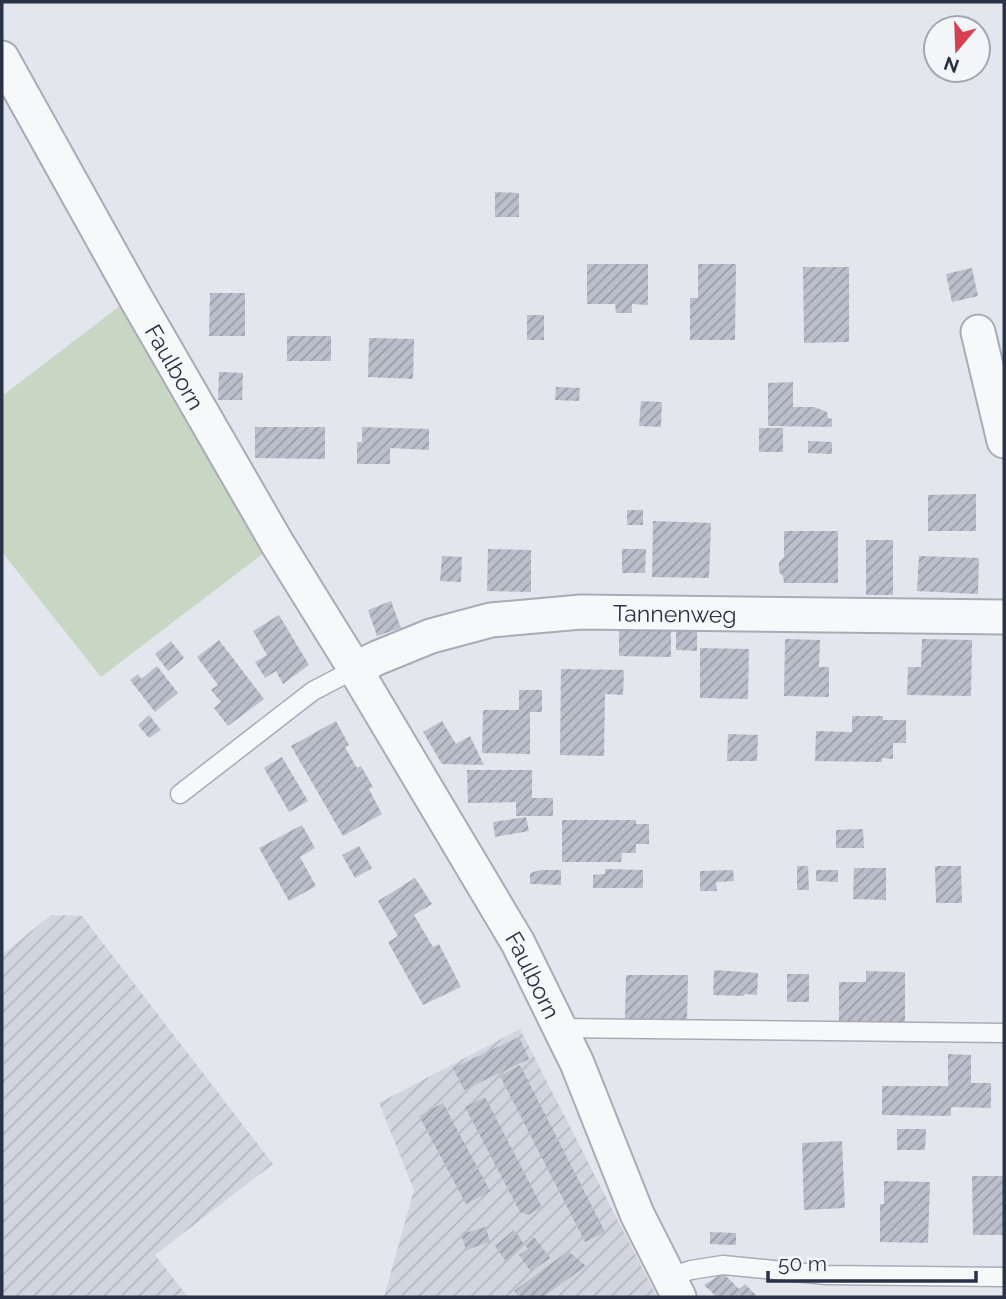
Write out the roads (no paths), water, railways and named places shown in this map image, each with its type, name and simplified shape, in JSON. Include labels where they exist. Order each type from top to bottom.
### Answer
[{"type":"street","name":"Faulborn","points":[[2,58],[277,542],[518,943],[577,1063],[637,1214],[674,1287]]},
{"type":"street","points":[[978,332],[1004,441]]},
{"type":"street","name":"Tannenweg","points":[[355,668],[431,636],[491,620],[581,612],[1004,617]]},
{"type":"lane","points":[[180,794],[313,691],[355,668]]},
{"type":"lane","points":[[559,1028],[1004,1033]]},
{"type":"lane","points":[[674,1287],[691,1270],[723,1265],[826,1275],[1004,1277]]}]
